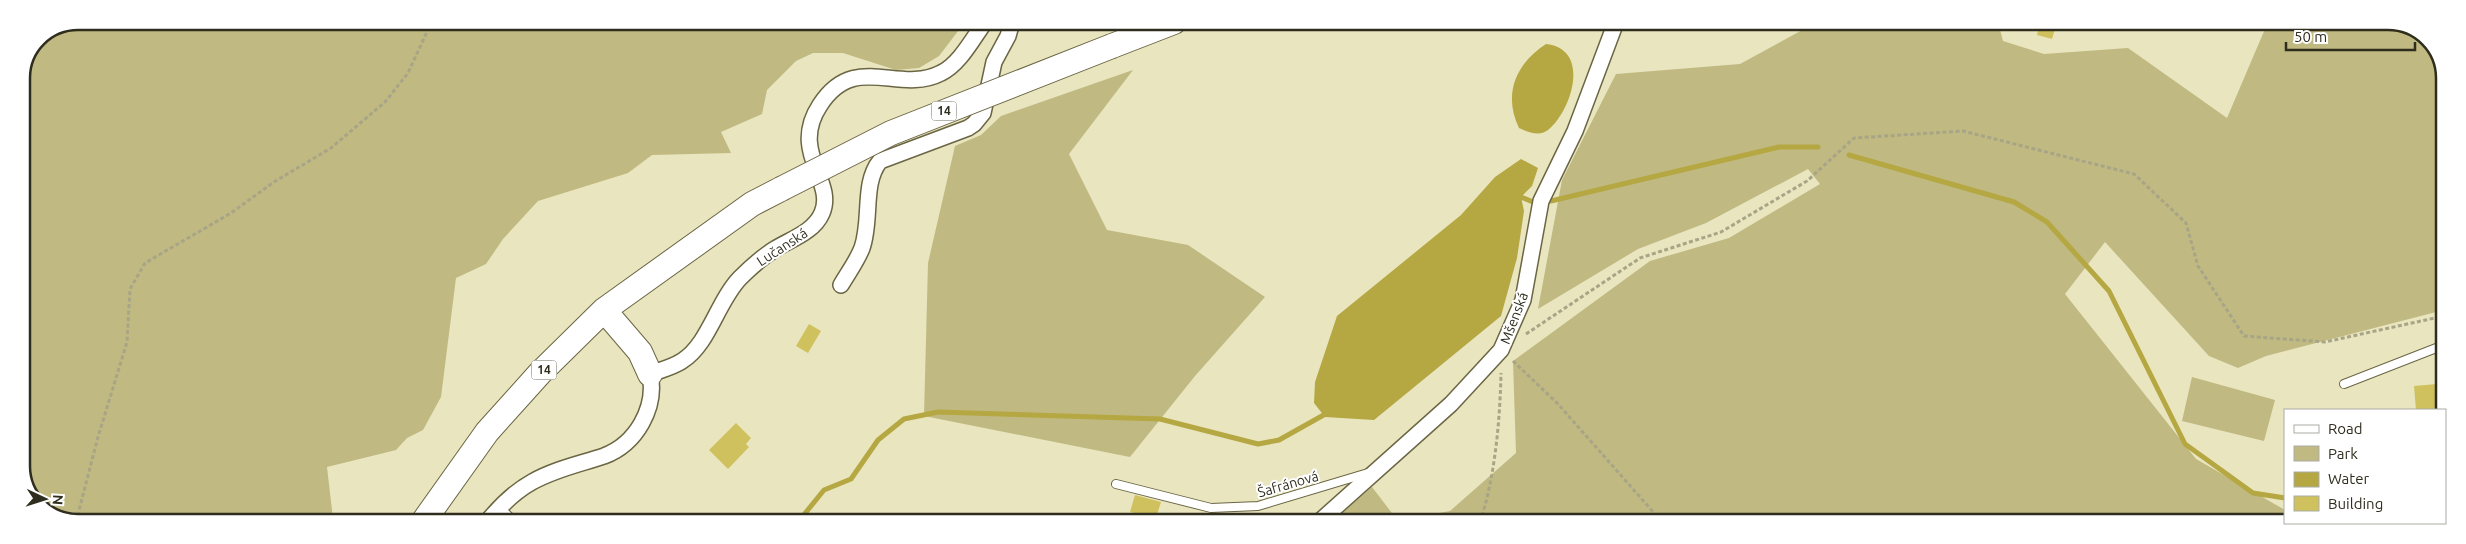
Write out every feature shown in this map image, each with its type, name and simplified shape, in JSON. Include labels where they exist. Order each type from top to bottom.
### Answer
[{"type":"main road","name":"14","points":[[430,514],[486,432],[540,373],[604,310],[744,210],[781,188],[891,133],[1153,30]]},
{"type":"main road","points":[[604,310],[640,352],[650,374]]},
{"type":"street","name":"Lučanská","points":[[650,374],[682,362],[694,352],[720,305],[738,280],[775,249],[814,226],[822,214],[825,203],[824,192],[809,146],[809,132],[819,106],[834,88],[867,76],[911,81],[928,79],[943,72],[958,60],[979,30]]},
{"type":"street","points":[[841,285],[862,248],[869,220],[870,176],[874,168],[880,161],[968,128],[979,119],[983,113],[994,62],[1010,30]]},
{"type":"street","name":"Mšenská","points":[[1328,514],[1451,404],[1502,350],[1523,300],[1541,201],[1575,131],[1613,30]]},
{"type":"street","points":[[493,514],[499,507],[533,482],[579,462],[604,456],[618,449],[645,420],[651,402],[650,374]]},
{"type":"lane","points":[[2344,384],[2436,349]]},
{"type":"lane","name":"Šafránová","points":[[1116,484],[1211,508],[1258,506],[1378,470]]},
{"type":"lane","points":[[499,507],[506,514]]},
{"type":"path","points":[[78,514],[100,429],[127,342],[130,289],[145,263],[231,213],[274,182],[331,148],[386,102],[408,73],[428,30]]},
{"type":"path","points":[[1502,350],[1640,258],[1721,232],[1807,181],[1854,138],[1963,131],[2134,174],[2186,223],[2198,266],[2244,336],[2325,342],[2436,318]]},
{"type":"path","points":[[1483,514],[1490,492],[1500,409],[1502,350]]},
{"type":"path","points":[[1502,350],[1558,404],[1655,514]]},
{"type":"green space","points":[[78,30],[959,30],[939,56],[919,68],[896,70],[843,53],[813,53],[796,61],[767,90],[762,114],[721,132],[731,153],[652,155],[628,173],[538,201],[503,239],[486,264],[456,278],[441,397],[423,430],[407,438],[396,450],[327,467],[332,514],[78,514],[54,508],[38,492],[30,469],[30,78],[31,69],[38,52],[52,38],[69,31]]},
{"type":"green space","points":[[1802,30],[2000,30],[2003,41],[2044,54],[2128,48],[2227,118],[2265,30],[2388,30],[2412,36],[2428,52],[2436,75],[2436,312],[2266,356],[2238,368],[2209,356],[2105,242],[2065,294],[2196,459],[2284,509],[2284,514],[1434,514],[1450,511],[1516,453],[1513,361],[1650,261],[1729,238],[1820,184],[1808,169],[1706,223],[1638,249],[1538,309],[1562,180],[1616,74],[1740,64]]},
{"type":"green space","points":[[1133,70],[1069,154],[1107,230],[1188,245],[1265,297],[1195,376],[1130,457],[924,416],[928,263],[955,146],[981,135],[1001,116]]},
{"type":"green space","points":[[2192,377],[2275,400],[2264,441],[2182,421]]},
{"type":"green space","points":[[1372,487],[1393,514],[1341,514]]},
{"type":"water","points":[[1546,44],[1560,48],[1569,57],[1573,69],[1573,82],[1564,110],[1556,121],[1545,132],[1534,133],[1519,128],[1514,116],[1512,92],[1515,81],[1526,61]]},
{"type":"water","points":[[1521,159],[1538,168],[1532,186],[1521,197],[1524,211],[1517,258],[1501,316],[1374,420],[1325,417],[1314,403],[1315,382],[1337,316],[1461,215],[1495,177]]},
{"type":"building","points":[[2038,30],[2055,30],[2052,39],[2037,35]]},
{"type":"building","points":[[809,324],[821,331],[808,353],[796,346]]},
{"type":"building","points":[[2436,384],[2436,409],[2416,409],[2414,386]]},
{"type":"building","points":[[736,423],[751,438],[746,444],[749,447],[728,469],[709,450]]},
{"type":"building","points":[[1135,495],[1161,502],[1157,514],[1130,512]]},
{"type":"waterway","points":[[1551,201],[1779,147],[1818,147]]},
{"type":"waterway","points":[[1849,155],[2014,202],[2047,222],[2109,291],[2185,444],[2253,493],[2284,498]]},
{"type":"waterway","points":[[1518,201],[1521,197],[1533,202]]},
{"type":"waterway","points":[[804,514],[824,490],[851,479],[878,440],[904,419],[938,412],[1160,419],[1258,444],[1279,440],[1329,412]]}]
